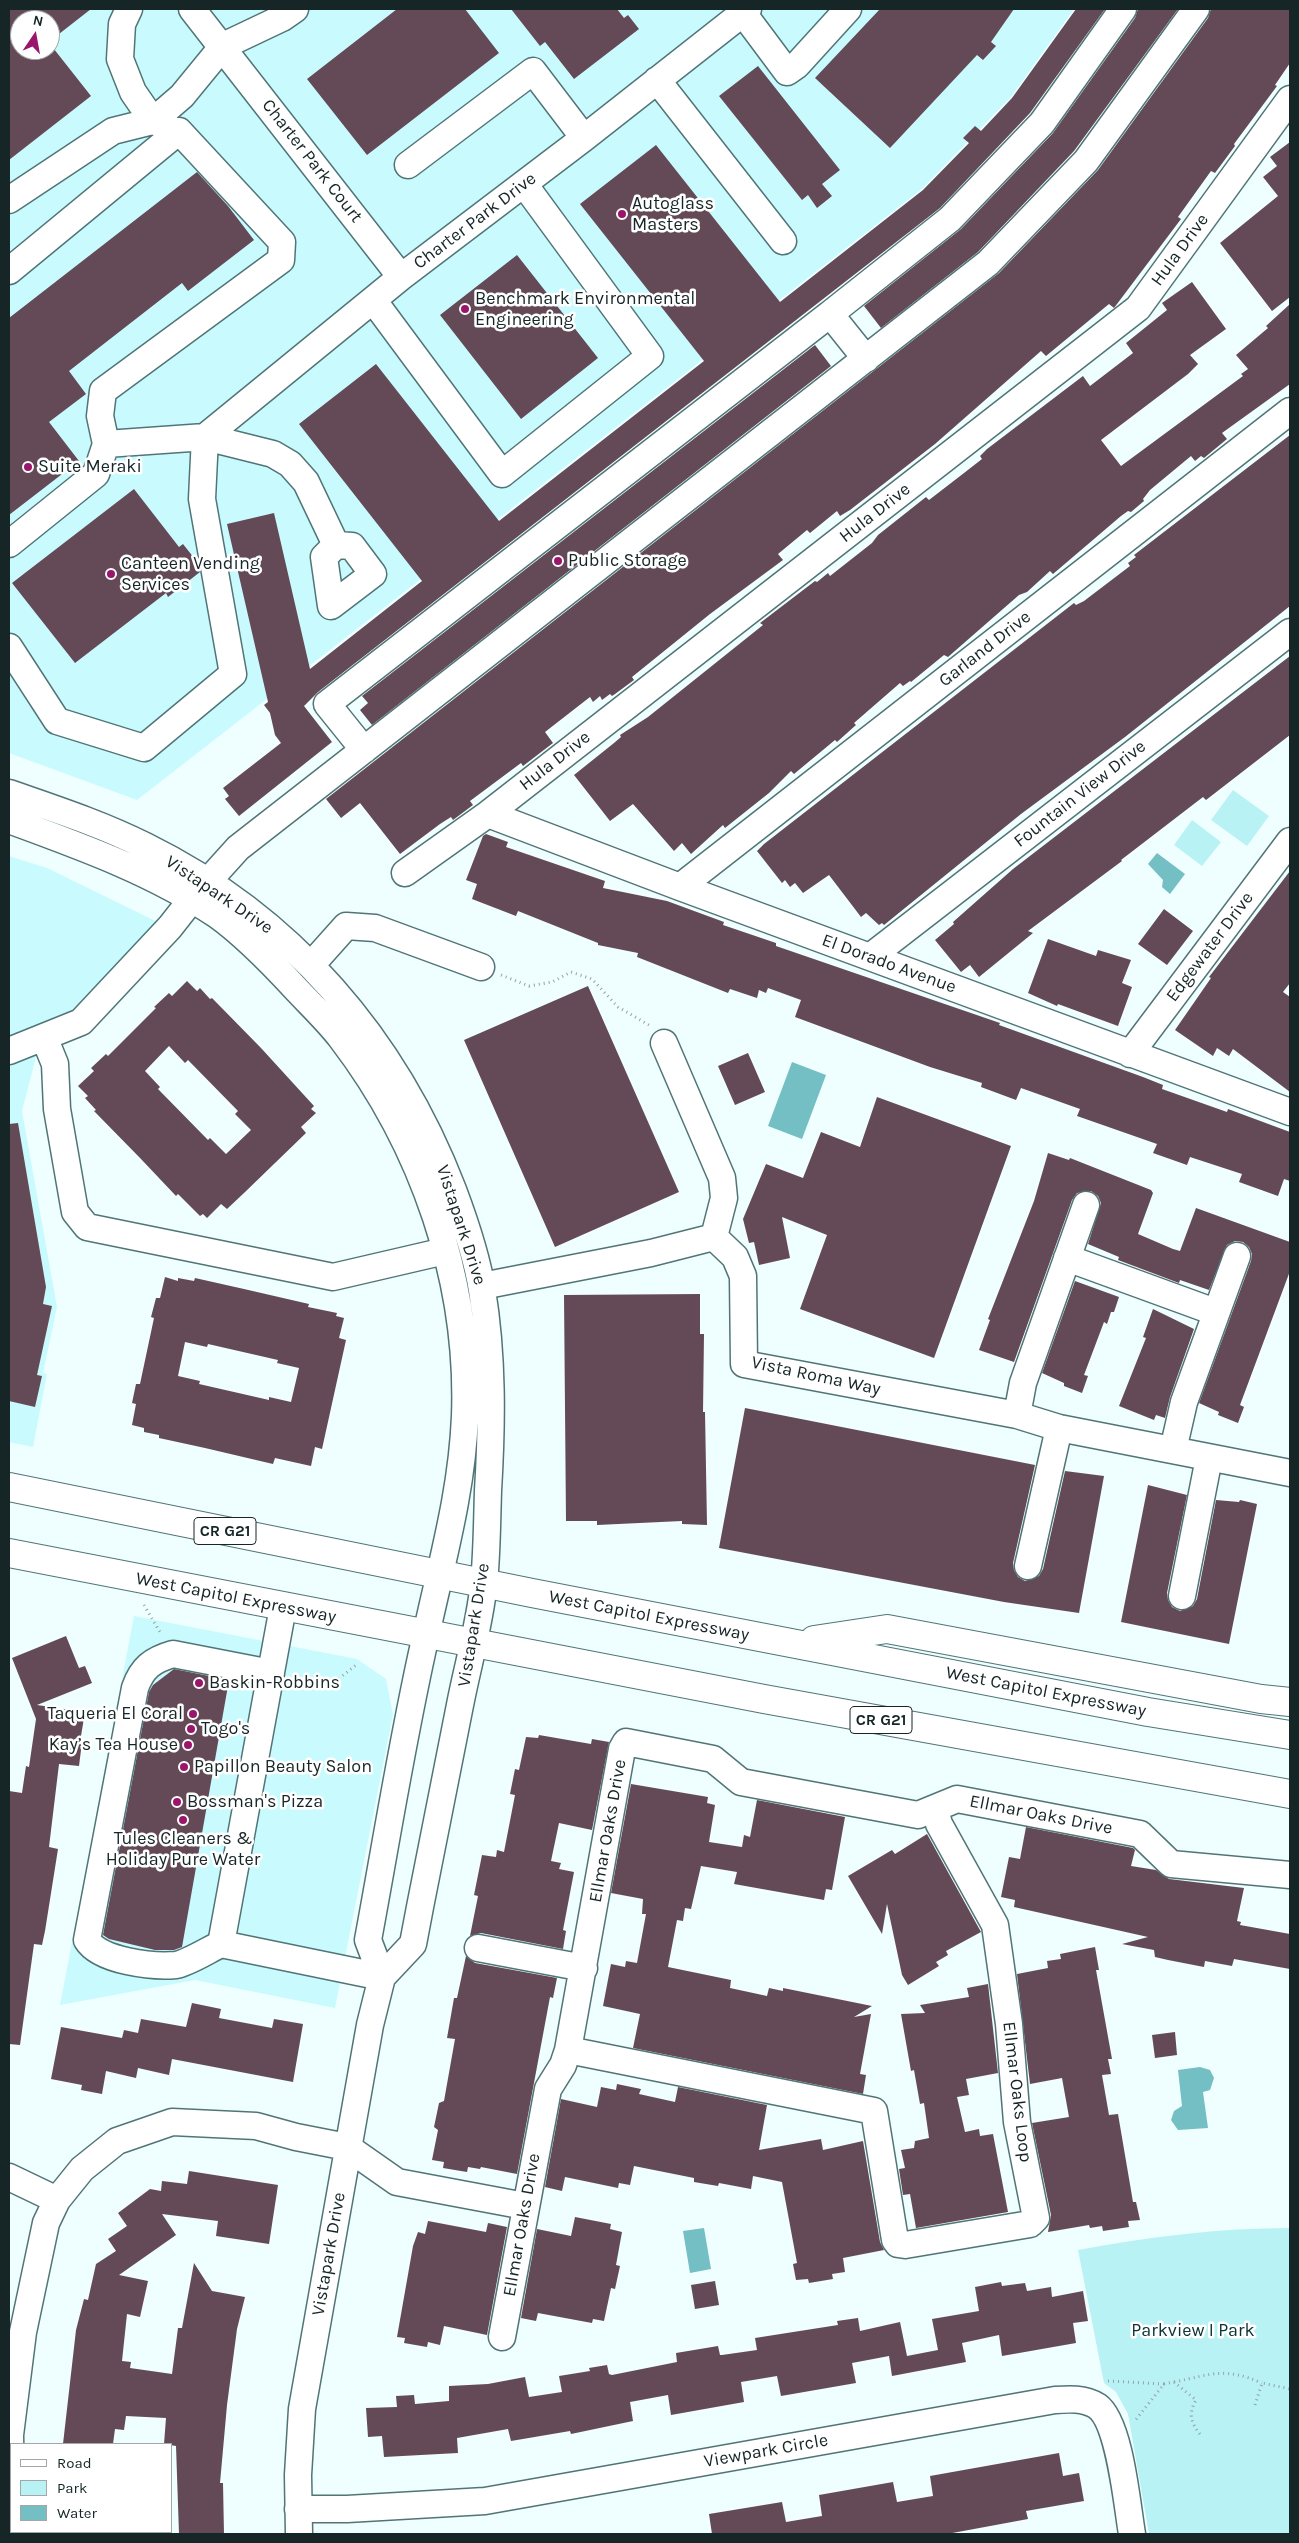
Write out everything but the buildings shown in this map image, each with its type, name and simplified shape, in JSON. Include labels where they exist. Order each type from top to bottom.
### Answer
[{"type":"highway","name":"West Capitol Expressway","points":[[9,1487],[484,1584],[793,1644],[1148,1712],[1290,1735]]},
{"type":"highway","name":"West Capitol Expressway","points":[[9,1553],[764,1699],[1290,1794]]},
{"type":"highway","points":[[793,1644],[887,1629],[1261,1699],[1290,1702]]},
{"type":"street","points":[[9,544],[96,474],[106,444],[100,416],[102,391],[281,260],[282,242],[179,132],[153,121],[133,92],[120,60],[122,24],[129,9]]},
{"type":"street","name":"Charter Park Court","points":[[192,9],[224,46],[402,277]]},
{"type":"street","points":[[9,200],[113,131],[153,121],[182,96],[224,46],[282,18],[295,9]]},
{"type":"street","points":[[745,10],[787,72],[797,65],[848,9]]},
{"type":"street","points":[[364,750],[327,704],[950,219],[1042,123],[1123,9]]},
{"type":"street","points":[[9,1052],[81,1022],[170,927],[238,848],[988,263],[1086,161],[1196,9]]},
{"type":"street","name":"Charter Park Drive","points":[[205,437],[402,277],[584,138],[745,10]]},
{"type":"street","points":[[408,165],[532,71],[584,138]]},
{"type":"street","points":[[657,80],[783,241]]},
{"type":"street","name":"Hula Drive","points":[[405,873],[488,814],[1138,308],[1290,99]]},
{"type":"street","points":[[9,271],[179,132]]},
{"type":"street","points":[[373,300],[502,474],[650,356],[524,184]]},
{"type":"street","points":[[830,314],[866,359]]},
{"type":"street","name":"Garland Drive","points":[[680,887],[1290,412]]},
{"type":"street","points":[[106,444],[205,437],[273,454],[290,464],[306,482],[336,545]]},
{"type":"street","points":[[9,647],[57,722],[144,748],[234,674],[202,499],[205,437]]},
{"type":"street","name":"Fountain View Drive","points":[[870,957],[1290,632]]},
{"type":"street","name":"Vistapark Drive","points":[[9,793],[98,825],[147,847],[200,891],[221,918],[278,969],[340,1037],[380,1096],[413,1156],[445,1251],[457,1300],[463,1342],[465,1416],[454,1520],[426,1634],[368,1940],[382,1977]]},
{"type":"street","name":"El Dorado Avenue","points":[[488,814],[680,887],[1290,1112]]},
{"type":"street","name":"Vistapark Drive","points":[[9,820],[200,891],[261,920],[312,964],[365,1027],[399,1077],[434,1141],[462,1214],[482,1286],[491,1352],[492,1416],[484,1584],[413,1944],[382,1977],[370,2025],[302,2409],[298,2509],[299,2534]]},
{"type":"street","name":"Edgewater Drive","points":[[1130,1054],[1290,841]]},
{"type":"street","points":[[312,964],[346,926],[375,928],[481,967]]},
{"type":"street","points":[[44,1038],[55,1064],[57,1109],[75,1212],[87,1227],[333,1277],[445,1251]]},
{"type":"street","points":[[482,1286],[651,1253],[714,1237],[724,1198],[722,1178],[664,1043]]},
{"type":"street","points":[[1016,1416],[1022,1383],[1086,1205]]},
{"type":"street","name":"Vista Roma Way","points":[[714,1237],[734,1257],[743,1276],[744,1364],[1016,1416],[1059,1428],[1290,1473]]},
{"type":"street","points":[[1173,1450],[1184,1402],[1215,1312],[1237,1256]]},
{"type":"street","points":[[1067,1258],[1215,1312]]},
{"type":"street","points":[[1028,1566],[1059,1428]]},
{"type":"street","points":[[1182,1596],[1208,1458]]},
{"type":"street","points":[[221,1944],[283,1607]]},
{"type":"street","points":[[271,1673],[173,1654],[159,1658],[140,1673],[135,1688],[87,1940],[92,1948],[120,1960],[177,1965],[221,1944],[382,1977]]},
{"type":"street","name":"Ellmar Oaks Drive","points":[[502,2337],[548,2089],[563,2065],[568,2050],[622,1749],[626,1742],[714,1759],[741,1782],[918,1815],[957,1799],[1140,1834],[1171,1864],[1290,1875]]},
{"type":"street","name":"Ellmar Oaks Loop","points":[[568,2050],[874,2111],[895,2240],[898,2244],[905,2245],[1030,2224],[1036,2218],[1017,2122],[1009,2024],[995,1925],[939,1824],[935,1809]]},
{"type":"street","points":[[478,1948],[584,1968]]},
{"type":"street","points":[[10,2466],[9,2435],[23,2332],[46,2223],[57,2200],[82,2169],[117,2141],[172,2122],[256,2126],[296,2137],[347,2147],[396,2182],[525,2206]]},
{"type":"street","points":[[9,2177],[57,2200]]},
{"type":"street","name":"Viewpark Circle","points":[[298,2509],[347,2509],[485,2501],[1056,2400],[1078,2399],[1096,2406],[1108,2417],[1114,2434],[1132,2534]]},
{"type":"path","points":[[481,967],[529,986],[552,982],[571,972],[592,979],[618,1007],[648,1024],[664,1043]]},
{"type":"path","points":[[128,1577],[173,1654]]},
{"type":"path","points":[[331,1685],[339,1676],[356,1665]]},
{"type":"path","points":[[1108,2380],[1164,2384],[1225,2372],[1239,2373],[1262,2383],[1290,2389]]},
{"type":"path","points":[[1174,2382],[1196,2400],[1192,2408],[1192,2424],[1202,2437]]},
{"type":"path","points":[[1255,2405],[1262,2383]]},
{"type":"path","points":[[1133,2423],[1164,2384]]},
{"type":"shaded area","points":[[9,9],[1074,9],[1011,97],[922,189],[137,800],[9,753]]},
{"type":"shaded area","points":[[9,856],[47,868],[178,932],[37,1053],[22,1111],[57,1307],[43,1373],[47,1374],[33,1447],[9,1442]]},
{"type":"shaded area","points":[[134,1616],[357,1659],[386,1679],[393,1714],[335,2008],[195,1980],[60,2005]]},
{"type":"green space","points":[[1233,790],[1269,816],[1247,846],[1211,820]]},
{"type":"green space","points":[[1192,820],[1221,842],[1202,866],[1174,845]]},
{"type":"green space","name":"Parkview I Park","points":[[1263,2228],[1290,2228],[1290,2534],[1149,2534],[1128,2414],[1116,2392],[1104,2383],[1078,2250],[1184,2234]]},
{"type":"water","points":[[1157,853],[1185,874],[1170,894],[1162,887],[1163,880],[1148,864]]},
{"type":"water","points":[[792,1062],[826,1075],[802,1139],[768,1126]]},
{"type":"water","points":[[1200,2067],[1210,2070],[1214,2078],[1210,2090],[1203,2092],[1208,2128],[1178,2130],[1171,2120],[1174,2111],[1182,2106],[1178,2070]]},
{"type":"water","points":[[704,2228],[711,2269],[690,2273],[683,2231]]},
{"type":"place","name":"Autoglass Masters","points":[[622,214]]},
{"type":"place","name":"Benchmark Environmental Engineering","points":[[465,309]]},
{"type":"place","name":"Suite Meraki","points":[[28,467]]},
{"type":"place","name":"Public Storage","points":[[558,561]]},
{"type":"place","name":"Canteen Vending Services","points":[[111,574]]},
{"type":"place","name":"Baskin-Robbins","points":[[199,1683]]},
{"type":"place","name":"Taqueria El Coral","points":[[193,1714]]},
{"type":"place","name":"Togo's","points":[[191,1729]]},
{"type":"place","name":"Kay’s Tea House","points":[[188,1745]]},
{"type":"place","name":"Papillon Beauty Salon","points":[[184,1767]]},
{"type":"place","name":"Bossman's Pizza","points":[[177,1802]]},
{"type":"place","name":"Tules Cleaners & Holiday Pure Water","points":[[183,1820]]}]
